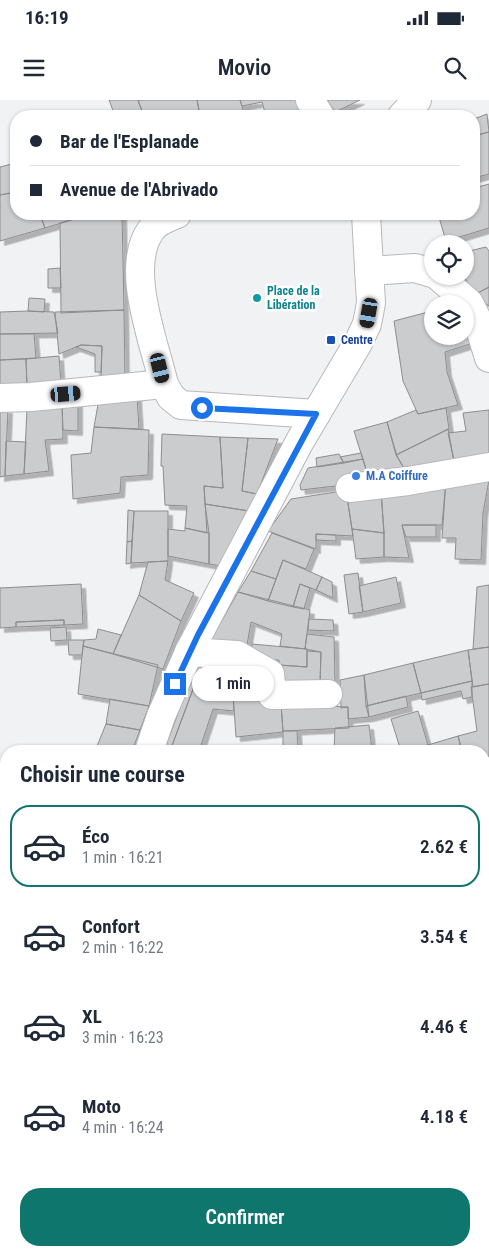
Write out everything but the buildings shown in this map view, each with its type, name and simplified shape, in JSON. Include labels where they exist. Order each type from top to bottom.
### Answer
[{"type":"street","points":[[407,110],[416,100]]},
{"type":"street","points":[[162,220],[152,229],[144,245],[140,267],[140,286],[164,384],[170,396],[181,405],[316,414]]},
{"type":"street","points":[[151,745],[161,716],[189,652],[300,441],[358,343],[367,324],[371,302],[366,220]]},
{"type":"street","points":[[369,271],[415,268],[424,271]]},
{"type":"street","points":[[448,285],[483,318],[489,358]]},
{"type":"street","points":[[0,398],[31,397],[164,384]]},
{"type":"street","points":[[350,488],[408,481],[489,467]]},
{"type":"street","points":[[189,652],[237,655],[270,674],[272,695],[328,694]]},
{"type":"place","name":"Place de la Libération","points":[[257,298]]},
{"type":"place","name":"Centre","points":[[331,340]]},
{"type":"place","name":"M.A Coiffure","points":[[356,476]]},
{"type":"route","points":[[175,684],[189,652],[316,414],[202,408]]}]
